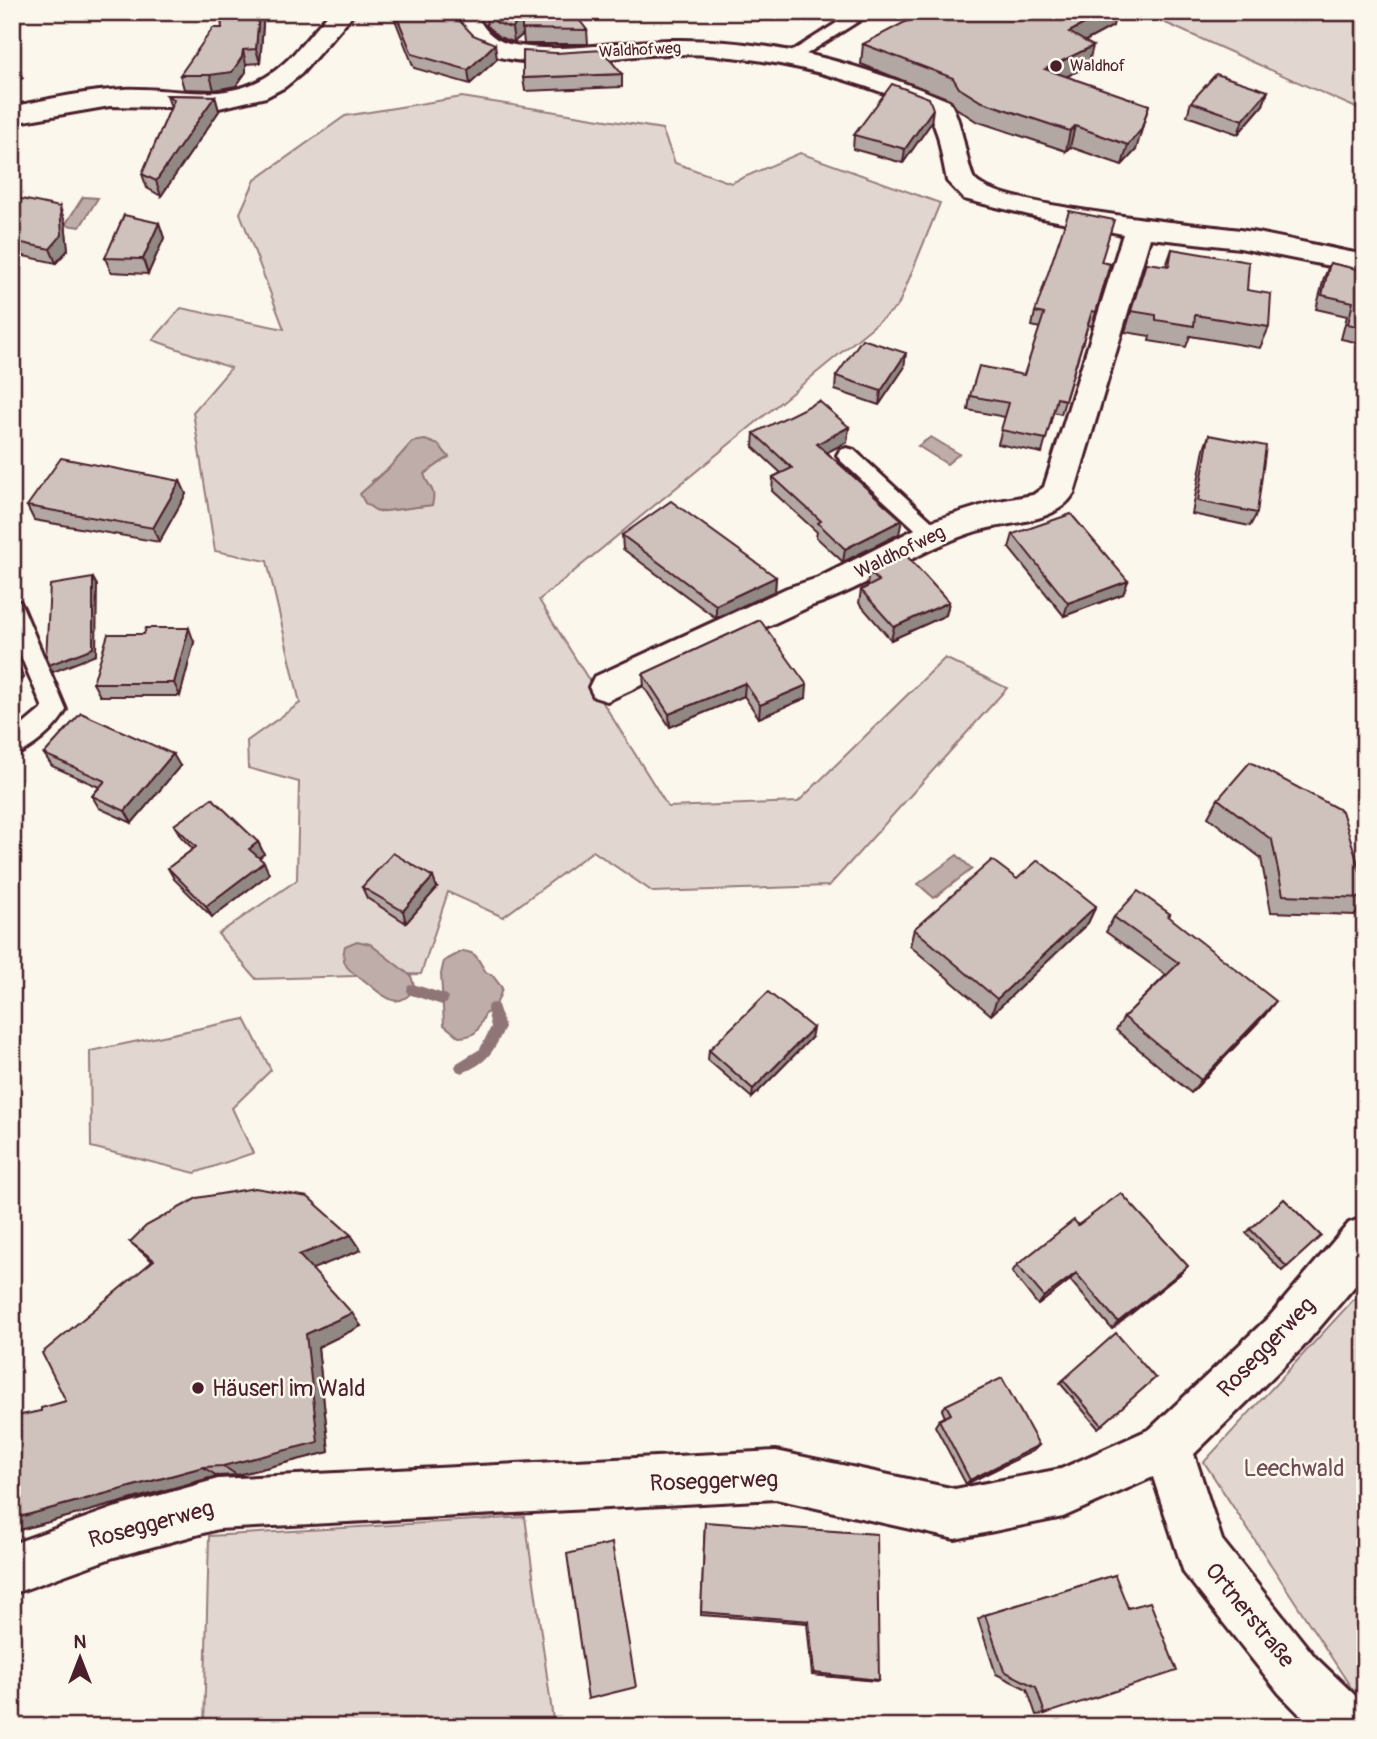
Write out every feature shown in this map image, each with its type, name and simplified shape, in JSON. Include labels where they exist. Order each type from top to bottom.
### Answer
[{"type":"street","points":[[12,115],[57,104],[126,97],[197,103],[239,99],[277,82],[343,12]]},
{"type":"street","name":"Waldhofweg","points":[[463,12],[470,29],[495,48],[538,56],[671,47],[734,49],[791,57],[906,91],[940,106],[951,136],[960,181],[974,193],[1037,209],[1139,228],[1240,239],[1365,264]]},
{"type":"street","name":"Waldhofweg","points":[[607,687],[799,597],[830,587],[933,534],[993,514],[1042,505],[1058,493],[1139,228]]},
{"type":"street","name":"Roseggerweg","points":[[12,1569],[82,1542],[218,1504],[776,1475],[955,1514],[1063,1493],[1167,1446],[1286,1332],[1365,1239]]},
{"type":"street","name":"Ortnerstraße","points":[[1167,1446],[1202,1555],[1297,1675],[1349,1727]]},
{"type":"lane","points":[[791,57],[865,12]]},
{"type":"lane","points":[[847,455],[933,534]]},
{"type":"lane","points":[[12,608],[55,710],[12,747]]},
{"type":"green space","points":[[1141,12],[1365,12],[1365,112]]},
{"type":"green space","points":[[462,97],[662,129],[675,163],[731,183],[800,153],[940,203],[898,306],[539,600],[668,807],[798,802],[945,658],[1007,688],[829,886],[653,892],[593,851],[503,917],[448,892],[421,974],[256,979],[218,934],[297,880],[299,782],[248,768],[247,741],[300,703],[267,561],[215,551],[193,412],[231,368],[153,340],[181,308],[284,329],[240,213],[255,180],[345,116]],"holes":[[[449,457],[424,474],[432,505],[378,512],[372,481],[388,469]]]},
{"type":"green space","points":[[245,1019],[271,1070],[232,1108],[253,1153],[195,1173],[91,1147],[90,1051]]},
{"type":"green space","name":"Leechwald","points":[[1365,1287],[1365,1709],[1204,1462]]},
{"type":"green space","points":[[525,1517],[554,1727],[204,1727],[209,1536]]},
{"type":"shaded area","points":[[83,197],[98,198],[80,227],[65,225]]},
{"type":"shaded area","points":[[931,437],[959,454],[947,464],[918,446]]},
{"type":"shaded area","points":[[425,440],[439,445],[449,457],[424,474],[433,491],[432,505],[378,512],[365,503],[360,494],[388,469],[412,442]]},
{"type":"shaded area","points":[[957,855],[972,869],[934,898],[918,884]]},
{"type":"shaded area","points":[[357,941],[370,944],[411,976],[415,988],[409,995],[402,999],[390,999],[349,969],[343,954],[345,946]]},
{"type":"shaded area","points":[[463,951],[475,955],[486,972],[493,976],[502,988],[497,1003],[485,1014],[477,1031],[459,1037],[444,1025],[441,974],[444,961]]},
{"type":"building","points":[[221,12],[259,12],[256,49],[243,50],[242,57],[232,72],[180,75],[213,28],[222,28]]},
{"type":"building","points":[[395,12],[445,12],[448,20],[457,18],[473,35],[495,44],[468,70],[412,54]]},
{"type":"building","points":[[485,12],[573,12],[587,30],[522,29],[522,18],[512,28],[497,23]]},
{"type":"building","points":[[924,12],[1106,12],[1069,32],[1093,46],[1045,69],[1149,105],[1141,130],[1128,145],[1075,126],[1070,131],[980,101],[959,88],[953,78],[863,44]]},
{"type":"building","points":[[602,50],[622,74],[523,78],[523,51],[556,53]]},
{"type":"building","points":[[1216,74],[1268,91],[1243,120],[1191,102]]},
{"type":"building","points":[[892,84],[929,98],[933,109],[905,149],[854,135]]},
{"type":"building","points":[[167,95],[215,96],[156,181],[142,174],[174,100]]},
{"type":"building","points":[[12,197],[60,207],[62,235],[50,249],[12,242]]},
{"type":"building","points":[[1069,211],[1114,220],[1101,262],[1110,264],[1096,312],[1092,311],[1065,400],[1057,398],[1046,439],[1001,430],[1009,403],[970,396],[979,366],[1024,375],[1044,314],[1035,312]]},
{"type":"building","points":[[124,215],[159,223],[143,259],[105,258]]},
{"type":"building","points":[[1172,249],[1249,262],[1247,290],[1271,294],[1269,327],[1195,315],[1194,326],[1156,320],[1156,315],[1131,311],[1146,263],[1169,266]]},
{"type":"building","points":[[1330,263],[1365,271],[1365,328],[1348,324],[1353,302],[1322,295]]},
{"type":"building","points":[[862,339],[906,353],[881,391],[836,376]]},
{"type":"building","points":[[819,401],[849,427],[817,444],[902,520],[845,549],[818,523],[821,521],[773,477],[792,468],[754,433]]},
{"type":"building","points":[[1209,435],[1266,446],[1257,513],[1198,501]]},
{"type":"building","points":[[61,458],[180,481],[153,528],[27,506]]},
{"type":"building","points":[[671,501],[776,577],[716,605],[622,535]]},
{"type":"building","points":[[1071,514],[1128,581],[1068,603],[1013,534]]},
{"type":"building","points":[[904,553],[949,602],[894,627],[861,590],[879,581],[869,572]]},
{"type":"building","points":[[93,578],[93,648],[49,665],[46,659],[50,585]]},
{"type":"building","points":[[760,620],[807,685],[760,705],[745,683],[669,714],[643,674]]},
{"type":"building","points":[[146,628],[189,628],[174,683],[93,683],[108,634],[144,634]]},
{"type":"building","points":[[12,656],[18,667],[12,670]]},
{"type":"building","points":[[81,713],[173,754],[125,811],[92,796],[105,781],[44,754]]},
{"type":"building","points":[[1250,762],[1342,811],[1365,887],[1365,898],[1283,895],[1272,840],[1218,799]]},
{"type":"building","points":[[212,798],[258,842],[249,849],[264,862],[206,906],[168,868],[196,847],[174,825]]},
{"type":"building","points":[[393,853],[433,877],[403,911],[362,887]]},
{"type":"building","points":[[992,860],[1017,879],[1038,860],[1096,906],[997,999],[914,929]]},
{"type":"building","points":[[1138,891],[1276,1001],[1201,1080],[1124,1017],[1179,963],[1114,917]]},
{"type":"building","points":[[768,992],[813,1028],[753,1089],[709,1050]]},
{"type":"building","name":"Häuserl im Wald","points":[[255,1188],[308,1197],[351,1235],[299,1255],[352,1313],[306,1334],[318,1442],[223,1466],[203,1467],[12,1519],[12,1417],[41,1411],[41,1408],[66,1401],[42,1353],[154,1260],[130,1242],[146,1226],[197,1198]]},
{"type":"building","points":[[1121,1193],[1188,1266],[1118,1322],[1076,1273],[1044,1297],[1017,1265],[1074,1220],[1078,1225]]},
{"type":"building","points":[[1284,1199],[1321,1236],[1287,1267],[1250,1229]]},
{"type":"building","points":[[1116,1333],[1155,1378],[1102,1425],[1063,1380]]},
{"type":"building","points":[[1002,1378],[1039,1445],[970,1480],[939,1420],[951,1414],[946,1405]]},
{"type":"building","points":[[705,1522],[877,1534],[879,1680],[814,1673],[809,1621],[701,1612]]},
{"type":"building","points":[[612,1543],[636,1687],[588,1699],[567,1554]]},
{"type":"building","points":[[1115,1575],[1128,1608],[1150,1602],[1177,1671],[1045,1714],[1036,1687],[1004,1671],[985,1615]]},
{"type":"waterway","points":[[413,990],[442,999]]},
{"type":"waterway","points":[[462,1067],[485,1053],[498,1027],[493,1009]]},
{"type":"place","name":"Waldhof","points":[[1056,66]]},
{"type":"place","name":"Häuserl im Wald","points":[[198,1388]]}]
